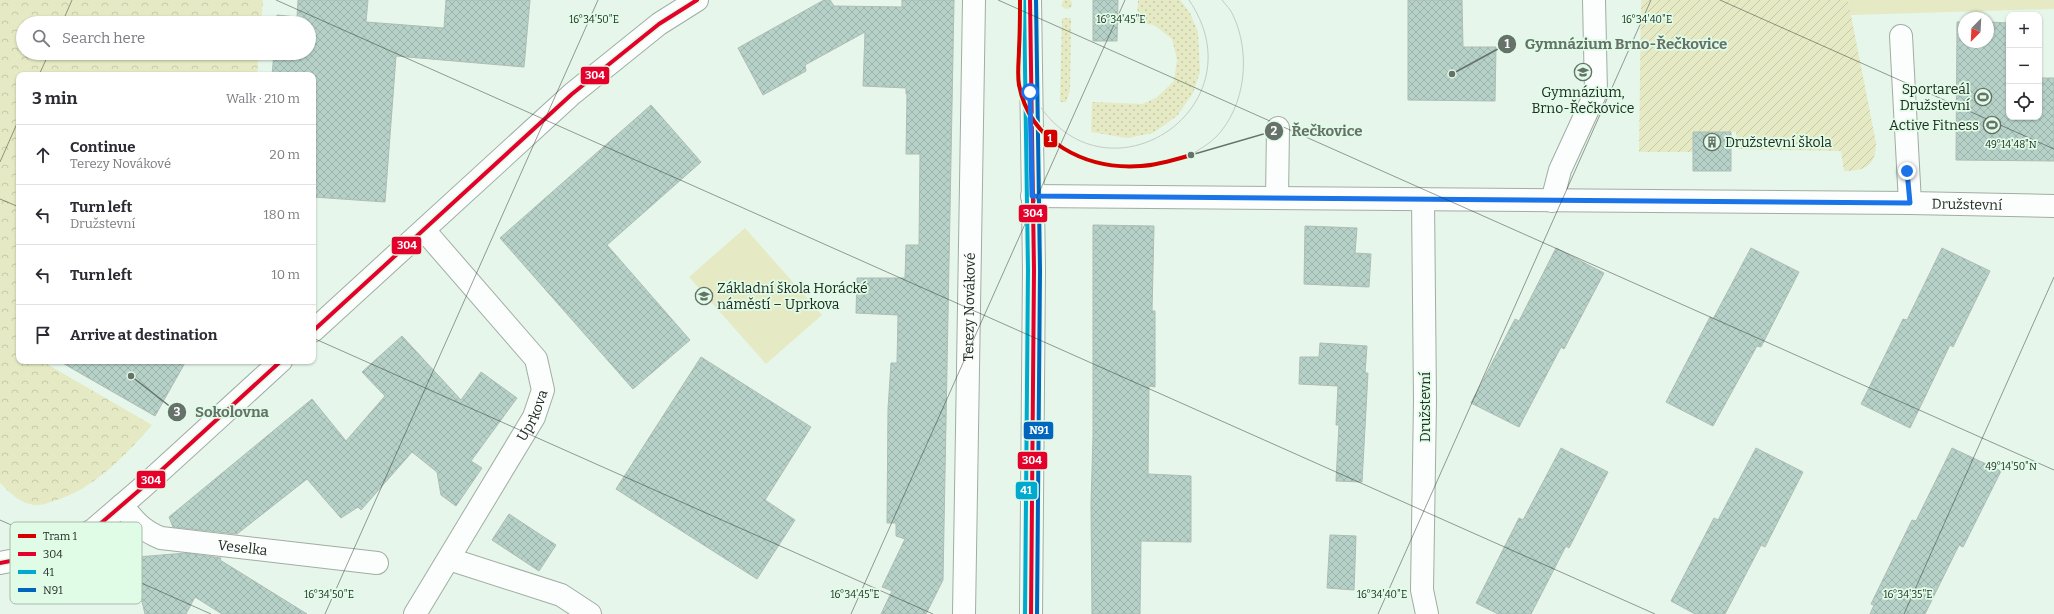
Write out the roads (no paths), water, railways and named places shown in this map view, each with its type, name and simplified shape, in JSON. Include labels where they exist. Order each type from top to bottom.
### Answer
[{"type":"street","points":[[316,328],[572,94],[659,24],[697,0]]},
{"type":"street","name":"Terezy Novákové","points":[[964,614],[974,0]]},
{"type":"street","points":[[1030,0],[1034,354],[1031,614]]},
{"type":"street","points":[[1552,201],[1560,170],[1596,92],[1594,0]]},
{"type":"street","points":[[1901,36],[1910,203]]},
{"type":"street","points":[[1277,198],[1278,128]]},
{"type":"street","name":"Družstevní","points":[[1032,196],[1910,203],[2054,206]]},
{"type":"street","name":"Družstevní","points":[[1423,200],[1425,401],[1422,590],[1427,614]]},
{"type":"street","name":"Uprkova","points":[[415,614],[534,417],[543,390],[536,359],[424,230]]},
{"type":"street","points":[[103,522],[278,364]]},
{"type":"street","name":"Veselka","points":[[122,505],[135,522]]},
{"type":"street","name":"Veselka","points":[[142,528],[148,533],[161,538],[377,563]]},
{"type":"street","points":[[449,559],[561,595],[590,614]]},
{"type":"street","points":[[0,563],[10,561]]},
{"type":"tram line","name":"1","points":[[1020,0],[1019,85],[1025,105],[1035,122],[1048,137],[1081,157],[1100,163],[1120,166],[1154,165],[1191,155]]},
{"type":"tram line","points":[[1020,30],[1020,55],[1022,69],[1030,90],[1042,109],[1072,136],[1105,148],[1139,145],[1169,130],[1193,106],[1206,75],[1206,39],[1189,0]]},
{"type":"tram line","points":[[1191,155],[1216,137],[1234,110],[1239,95],[1242,79],[1242,46],[1239,30],[1233,15],[1222,0]]},
{"type":"place","name":"Gymnázium, Brno-Řečkovice","points":[[1583,72]]},
{"type":"place","name":"Gymnázium Brno-Řečkovice","points":[[1452,74]]},
{"type":"place","name":"Sportareál Družstevní","points":[[1983,97]]},
{"type":"place","name":"Active Fitness","points":[[1992,125]]},
{"type":"place","name":"Družstevní škola","points":[[1712,142]]},
{"type":"place","name":"Řečkovice","points":[[1191,155]]},
{"type":"place","name":"Základní škola Horácké náměstí – Uprkova","points":[[704,296]]},
{"type":"place","name":"Sokolovna","points":[[131,376]]}]
